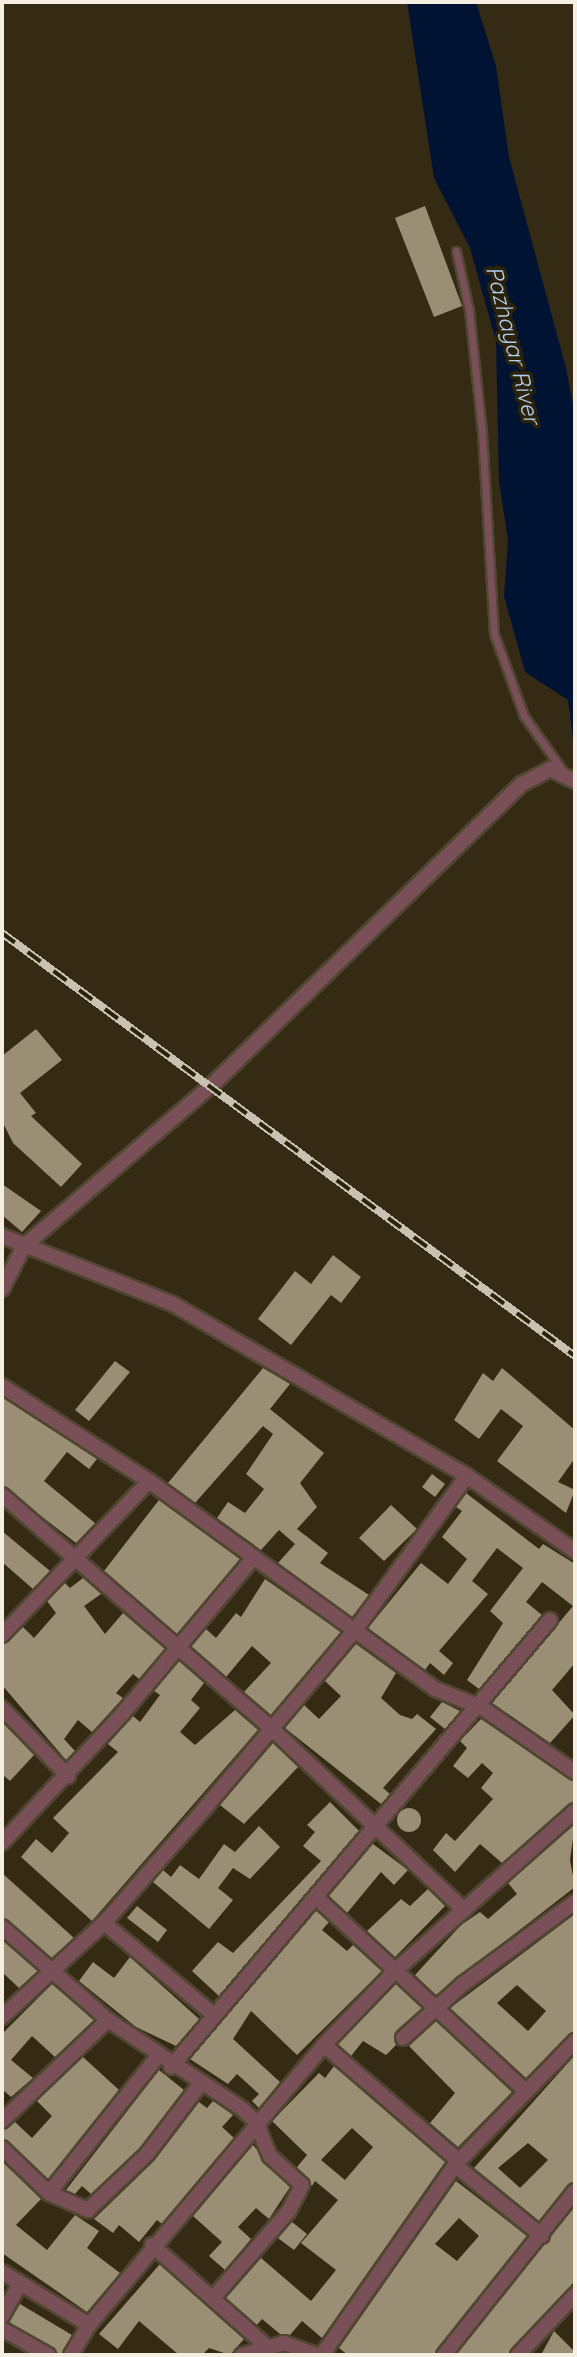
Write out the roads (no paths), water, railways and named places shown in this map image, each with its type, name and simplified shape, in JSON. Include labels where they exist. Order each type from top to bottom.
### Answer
[{"type":"street","points":[[2,1289],[24,1246],[213,1084],[522,784],[550,769],[563,771],[575,781]]},
{"type":"street","points":[[2,1236],[173,1304],[467,1476],[575,1551]]},
{"type":"street","points":[[2,1385],[149,1481],[435,1689],[481,1707],[575,1772]]},
{"type":"street","points":[[2,2017],[53,1974],[104,1923],[272,1728],[355,1630],[467,1476]]},
{"type":"street","points":[[2,1635],[149,1481]]},
{"type":"street","points":[[2,1494],[79,1557],[272,1728],[464,1910]]},
{"type":"street","points":[[2,1843],[68,1776],[180,1648],[253,1558]]},
{"type":"street","points":[[171,2067],[213,2014],[318,1899],[481,1707],[550,1620]]},
{"type":"street","points":[[2,1709],[68,1776]]},
{"type":"street","points":[[71,2355],[89,2325],[152,2245],[324,2045],[397,1969],[575,1811]]},
{"type":"street","points":[[318,1899],[397,1969],[524,2090]]},
{"type":"street","points":[[403,2038],[435,2007],[575,1902]]},
{"type":"street","points":[[104,1923],[213,2014]]},
{"type":"street","points":[[2,1927],[108,2020],[171,2067],[201,2083],[256,2122],[270,2156],[303,2189],[213,2298]]},
{"type":"street","points":[[2,2121],[108,2020]]},
{"type":"street","points":[[323,2355],[457,2163],[524,2090],[575,2040]]},
{"type":"street","points":[[324,2045],[542,2235]]},
{"type":"street","points":[[49,2193],[158,2056]]},
{"type":"street","points":[[2,2148],[49,2193],[71,2206],[94,2205],[148,2154],[201,2083]]},
{"type":"street","points":[[444,2355],[575,2191]]},
{"type":"street","points":[[152,2245],[264,2344]]},
{"type":"street","points":[[2,2272],[18,2287],[89,2325]]},
{"type":"street","points":[[2,2316],[18,2287]]},
{"type":"street","points":[[518,2355],[575,2295]]},
{"type":"street","points":[[2,2329],[48,2355]]},
{"type":"street","points":[[242,2355],[264,2344],[300,2344],[317,2355]]},
{"type":"lane","points":[[456,251],[470,310],[482,432],[494,634],[524,716],[563,771]]},
{"type":"water","name":"Pazhayar River","points":[[407,2],[476,2],[496,66],[509,157],[566,368],[575,415],[575,755],[568,700],[525,672],[504,596],[508,540],[499,482],[496,341],[470,248],[434,178]]},
{"type":"railway","points":[[2,933],[575,1356]]}]
